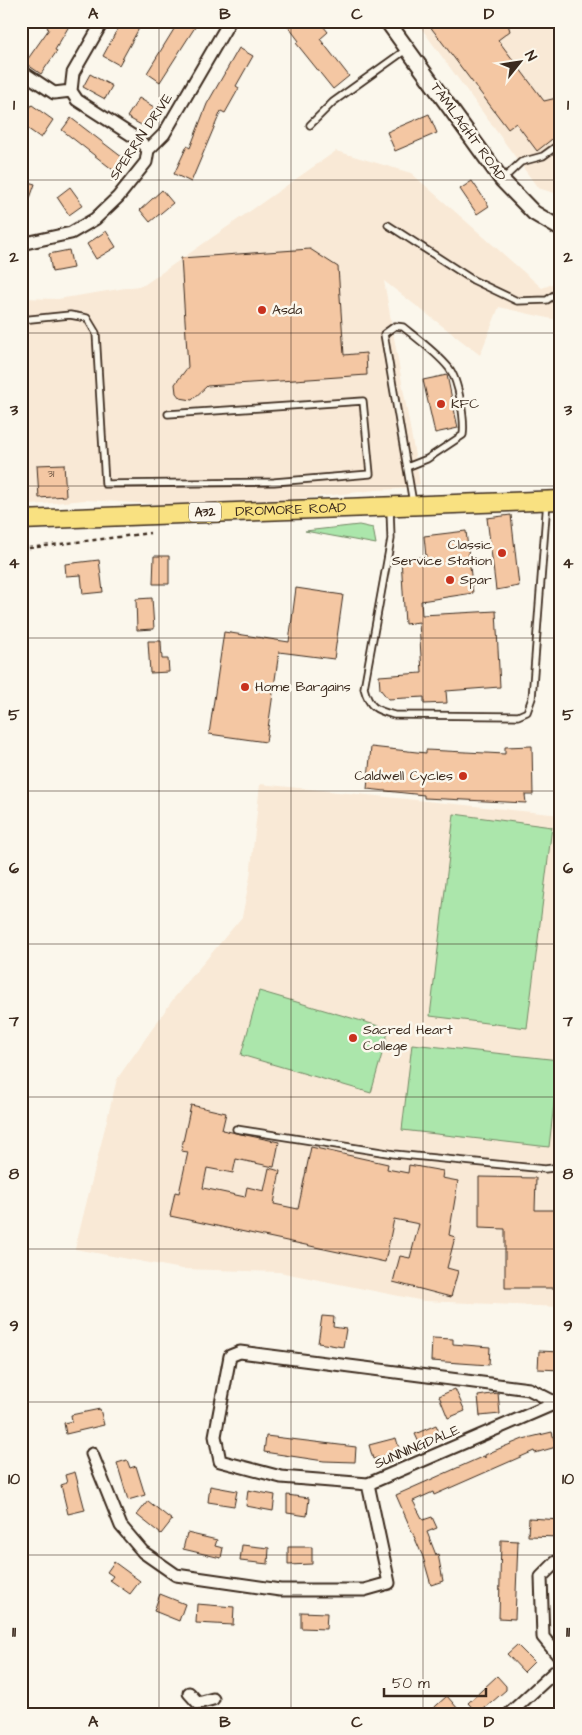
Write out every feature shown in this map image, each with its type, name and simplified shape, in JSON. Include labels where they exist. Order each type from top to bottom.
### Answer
[{"type":"highway","name":"DROMORE ROAD","points":[[21,520],[554,500]]},
{"type":"street","points":[[103,21],[73,74],[72,91],[77,100],[139,140],[148,150]]},
{"type":"street","name":"TAMLAGHT ROAD","points":[[388,21],[502,180],[534,213],[561,229]]},
{"type":"street","name":"SPERRIN DRIVE","points":[[21,244],[71,233],[96,219],[118,197],[146,162],[148,150],[164,134],[228,24]]},
{"type":"street","points":[[21,71],[54,93],[72,91]]},
{"type":"street","name":"SUNNINGDALE","points":[[240,1352],[530,1388],[558,1402],[368,1484],[281,1477],[220,1460],[215,1436],[230,1356],[240,1352]]},
{"type":"street","points":[[92,1454],[122,1526],[143,1552],[176,1575],[280,1590],[364,1590],[389,1583],[368,1484]]},
{"type":"street","points":[[561,1562],[556,1562],[541,1577],[543,1637],[561,1659]]},
{"type":"street","points":[[510,1714],[561,1666]]},
{"type":"street","points":[[188,1693],[198,1703]]},
{"type":"street","points":[[198,1703],[213,1699]]},
{"type":"street","points":[[193,1714],[198,1703]]},
{"type":"lane","points":[[310,125],[333,102],[407,49]]},
{"type":"lane","points":[[502,180],[521,162],[543,156],[561,144]]},
{"type":"lane","points":[[388,225],[473,280],[517,300],[547,300],[561,290]]},
{"type":"lane","points":[[21,320],[70,315],[87,318],[96,333],[105,484],[274,482],[370,474],[363,401],[168,414]]},
{"type":"lane","points":[[407,467],[427,459],[463,436],[464,427],[458,392],[450,369],[403,327],[395,326],[384,334],[413,505]]},
{"type":"lane","points":[[390,506],[391,539],[364,688],[367,702],[378,710],[394,715],[518,716],[527,712],[532,698],[554,500]]},
{"type":"lane","points":[[236,1129],[394,1154],[545,1169],[561,1167]]},
{"type":"path","points":[[21,549],[150,533]]},
{"type":"shaded area","points":[[416,21],[561,21],[561,195],[538,188]]},
{"type":"shaded area","points":[[336,151],[411,173],[542,288],[555,283],[561,291],[561,321],[499,307],[480,355],[384,281],[420,484],[399,489],[282,501],[189,506],[85,500],[21,506],[21,298],[58,299],[144,285]]},
{"type":"shaded area","name":"Sacred Heart College","points":[[260,784],[561,815],[561,1307],[424,1301],[279,1272],[182,1269],[75,1249],[117,1079],[174,998],[242,917],[250,877]]},
{"type":"green space","points":[[359,525],[373,528],[376,544],[305,531]]},
{"type":"green space","points":[[454,814],[552,827],[527,1028],[430,1016]]},
{"type":"green space","points":[[259,991],[389,1029],[371,1093],[241,1055]]},
{"type":"green space","points":[[412,1044],[559,1060],[549,1147],[402,1130]]},
{"type":"building","points":[[51,21],[72,21],[55,50],[57,51],[41,74],[25,63],[49,29],[47,28]]},
{"type":"building","points":[[122,21],[143,21],[119,65],[103,56]]},
{"type":"building","points":[[179,21],[199,21],[160,82],[147,73]]},
{"type":"building","points":[[284,21],[319,21],[328,32],[320,39],[349,76],[333,89],[296,43],[299,41]]},
{"type":"building","points":[[426,21],[507,21],[510,31],[498,40],[544,101],[561,97],[561,132],[537,151],[516,123],[508,129]]},
{"type":"building","points":[[239,48],[253,56],[236,86],[239,88],[225,113],[221,111],[191,182],[174,174],[187,146],[190,148],[207,104]]},
{"type":"building","points":[[90,74],[112,86],[105,99],[83,87]]},
{"type":"building","points":[[139,98],[154,107],[143,126],[127,117]]},
{"type":"building","points":[[32,105],[53,120],[41,138],[21,124],[21,120]]},
{"type":"building","points":[[429,114],[437,133],[395,151],[387,132]]},
{"type":"building","points":[[71,118],[127,161],[117,173],[62,130]]},
{"type":"building","points":[[21,180],[35,184],[23,218],[21,218]]},
{"type":"building","points":[[472,181],[489,206],[477,214],[460,189]]},
{"type":"building","points":[[70,187],[83,205],[69,215],[57,197]]},
{"type":"building","points":[[162,190],[173,203],[150,222],[140,210]]},
{"type":"building","points":[[106,231],[116,247],[96,259],[87,244]]},
{"type":"building","name":"Asda","points":[[310,249],[338,267],[344,355],[366,353],[367,375],[207,386],[192,400],[180,398],[176,393],[175,384],[188,367],[181,258]]},
{"type":"building","points":[[69,250],[73,268],[52,272],[49,254]]},
{"type":"building","name":"KFC","points":[[447,375],[458,428],[435,433],[423,380]]},
{"type":"building","points":[[64,464],[66,496],[39,498],[37,465]]},
{"type":"building","points":[[511,515],[519,586],[496,590],[487,518]]},
{"type":"building","points":[[466,531],[473,593],[421,601],[422,615],[496,611],[500,687],[446,691],[447,703],[424,704],[424,697],[388,699],[380,689],[379,676],[422,673],[419,622],[405,624],[401,558],[426,557],[424,536]]},
{"type":"building","points":[[154,556],[169,556],[169,584],[153,584]]},
{"type":"building","points":[[99,560],[103,592],[83,594],[81,575],[66,576],[65,564]]},
{"type":"building","name":"Home Bargains","points":[[296,588],[343,595],[334,659],[279,652],[266,742],[209,734],[224,632],[289,642]]},
{"type":"building","points":[[152,598],[154,629],[137,630],[136,599]]},
{"type":"building","points":[[148,641],[161,641],[162,659],[168,659],[169,672],[150,673]]},
{"type":"building","points":[[532,746],[533,795],[525,795],[526,803],[424,798],[424,795],[367,789],[371,747],[426,753],[426,750],[505,754],[505,747]]},
{"type":"building","points":[[191,1105],[226,1113],[222,1130],[279,1142],[274,1167],[236,1159],[233,1173],[207,1168],[203,1188],[245,1197],[247,1187],[264,1191],[269,1168],[280,1171],[274,1204],[298,1209],[311,1147],[388,1164],[387,1169],[408,1173],[409,1165],[443,1171],[442,1178],[458,1181],[449,1235],[455,1237],[447,1268],[458,1271],[451,1297],[393,1282],[400,1256],[410,1258],[419,1224],[394,1219],[385,1262],[170,1216],[175,1192],[179,1193],[188,1152],[181,1151]]},
{"type":"building","points":[[479,1177],[536,1178],[535,1210],[561,1210],[561,1288],[505,1288],[505,1229],[479,1228]]},
{"type":"building","points":[[322,1316],[334,1317],[333,1327],[346,1329],[343,1347],[318,1343]]},
{"type":"building","points":[[432,1338],[453,1339],[453,1344],[490,1347],[489,1365],[431,1361]]},
{"type":"building","points":[[539,1351],[561,1352],[561,1370],[538,1369]]},
{"type":"building","points":[[455,1389],[465,1411],[448,1418],[439,1396]]},
{"type":"building","points":[[498,1393],[500,1414],[480,1416],[478,1396]]},
{"type":"building","points":[[100,1409],[104,1425],[66,1434],[64,1423],[72,1421],[71,1415]]},
{"type":"building","points":[[436,1425],[442,1438],[421,1447],[415,1434]]},
{"type":"building","points":[[552,1432],[556,1447],[535,1453],[534,1451],[434,1495],[433,1492],[413,1501],[423,1520],[432,1517],[437,1528],[427,1532],[436,1555],[438,1554],[443,1581],[431,1585],[423,1557],[396,1495],[484,1456],[485,1458],[485,1455],[523,1439]]},
{"type":"building","points":[[266,1436],[356,1447],[355,1462],[324,1461],[264,1452]]},
{"type":"building","points":[[396,1438],[400,1452],[373,1459],[369,1445]]},
{"type":"building","points":[[127,1460],[130,1468],[136,1466],[145,1495],[128,1500],[117,1463]]},
{"type":"building","points":[[75,1472],[85,1510],[68,1514],[61,1485],[67,1483],[65,1475]]},
{"type":"building","points":[[210,1486],[237,1491],[234,1506],[208,1502]]},
{"type":"building","points":[[248,1490],[275,1495],[273,1511],[246,1506]]},
{"type":"building","points":[[287,1495],[309,1498],[307,1516],[287,1513]]},
{"type":"building","points":[[148,1501],[172,1520],[161,1534],[137,1515]]},
{"type":"building","points":[[529,1518],[561,1520],[561,1537],[528,1536]]},
{"type":"building","points":[[187,1533],[217,1540],[215,1546],[223,1548],[221,1558],[183,1549]]},
{"type":"building","points":[[501,1540],[518,1541],[515,1619],[499,1618]]},
{"type":"building","points":[[242,1545],[269,1548],[268,1564],[240,1561]]},
{"type":"building","points":[[288,1547],[312,1547],[312,1564],[288,1565]]},
{"type":"building","points":[[114,1562],[140,1581],[130,1594],[110,1580],[113,1576],[107,1572]]},
{"type":"building","points":[[160,1594],[185,1604],[179,1621],[154,1611]]},
{"type":"building","points":[[197,1604],[234,1607],[233,1625],[196,1623]]},
{"type":"building","points":[[301,1612],[327,1613],[326,1629],[301,1628]]},
{"type":"building","points":[[517,1645],[534,1662],[524,1672],[507,1654]]},
{"type":"building","points":[[497,1676],[506,1686],[506,1690],[478,1714],[468,1703]]},
{"type":"building","points":[[447,1696],[458,1709],[453,1714],[427,1714]]},
{"type":"place","name":"Asda","points":[[262,310]]},
{"type":"place","name":"KFC","points":[[441,404]]},
{"type":"place","name":"Classic Service Station","points":[[502,553]]},
{"type":"place","name":"Spar","points":[[450,580]]},
{"type":"place","name":"Home Bargains","points":[[245,687]]},
{"type":"place","name":"Caldwell Cycles","points":[[463,776]]},
{"type":"place","name":"Sacred Heart College","points":[[353,1038]]}]
